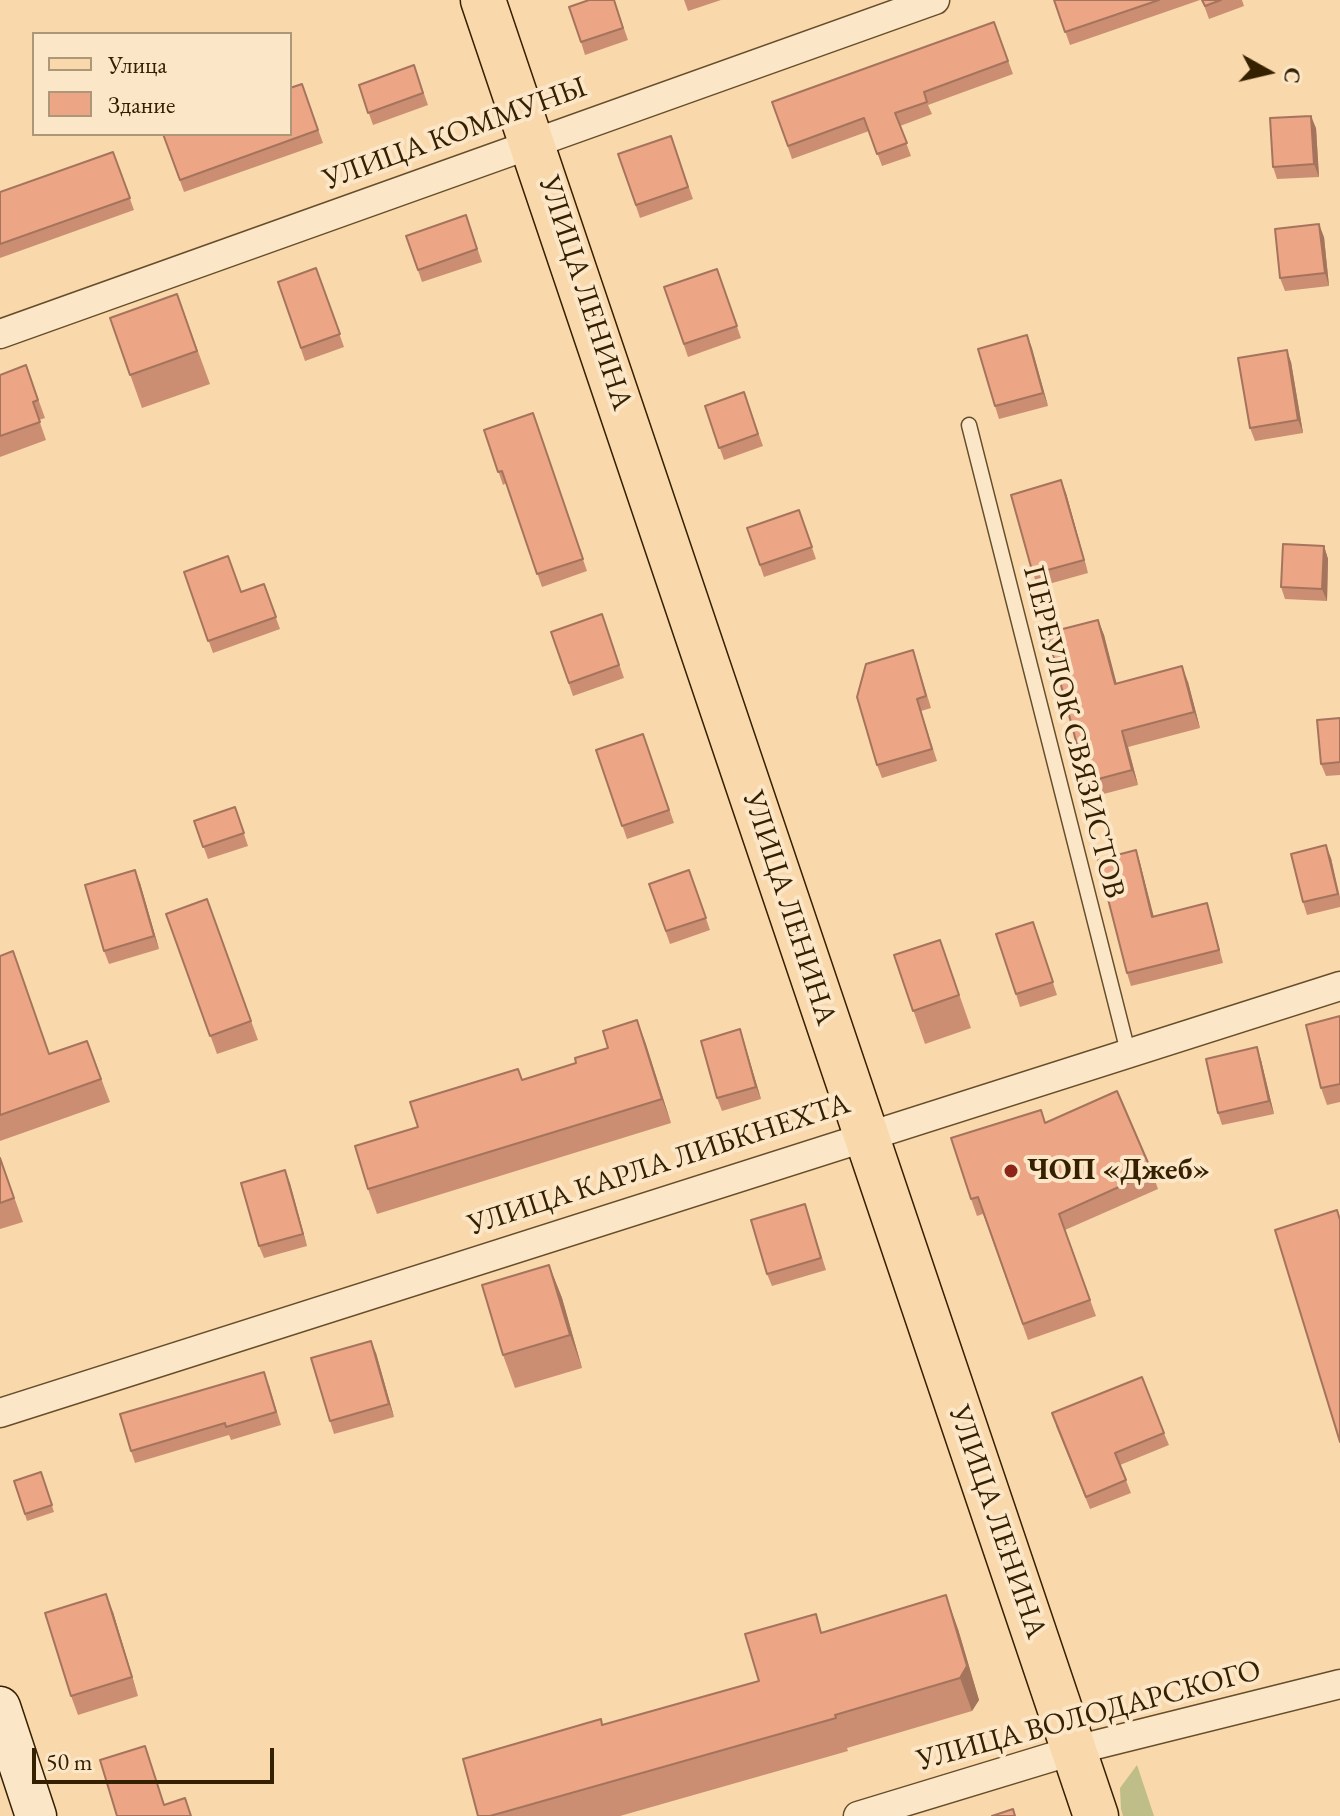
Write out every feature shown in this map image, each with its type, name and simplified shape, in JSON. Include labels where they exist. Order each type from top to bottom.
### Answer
[{"type":"main road","name":"УЛИЦА ЛЕНИНА","points":[[483,0],[534,142],[1096,1816]]},
{"type":"main road","points":[[0,1707],[36,1816]]},
{"type":"street","name":"УЛИЦА КОММУНЫ","points":[[0,334],[935,0]]},
{"type":"street","name":"УЛИЦА КАРЛА ЛИБКНЕХТА","points":[[0,1413],[1340,986]]},
{"type":"street","name":"УЛИЦА ВОЛОДАРСКОГО","points":[[858,1816],[1075,1750],[1340,1684]]},
{"type":"lane","name":"ПЕРЕУЛОК СВЯЗИСТОВ","points":[[969,425],[1128,1052]]},
{"type":"shaded area","points":[[1137,1765],[1154,1816],[1123,1816],[1120,1788]]},
{"type":"building","points":[[589,0],[614,0],[623,28],[581,42],[569,7]]},
{"type":"building","points":[[1054,0],[1159,0],[1065,32]]},
{"type":"building","points":[[1202,0],[1221,0],[1205,6]]},
{"type":"building","points":[[994,22],[1008,61],[924,92],[927,102],[895,113],[907,143],[877,154],[864,118],[788,146],[772,102]]},
{"type":"building","points":[[414,65],[423,93],[368,113],[359,85]]},
{"type":"building","points":[[302,84],[318,130],[180,180],[164,136],[292,136],[292,87]]},
{"type":"building","points":[[1311,116],[1314,164],[1273,167],[1270,118]]},
{"type":"building","points":[[671,136],[688,187],[636,205],[618,154]]},
{"type":"building","points":[[113,152],[130,198],[0,244],[0,192]]},
{"type":"building","points":[[466,215],[477,249],[418,270],[406,236]]},
{"type":"building","points":[[1319,224],[1325,273],[1280,278],[1275,229]]},
{"type":"building","points":[[316,268],[340,334],[301,348],[278,282]]},
{"type":"building","points":[[717,269],[737,326],[684,344],[664,287]]},
{"type":"building","points":[[177,294],[197,351],[130,375],[110,318]]},
{"type":"building","points":[[1027,335],[1043,393],[995,406],[978,349]]},
{"type":"building","points":[[1287,350],[1298,420],[1250,428],[1238,358]]},
{"type":"building","points":[[26,365],[38,400],[33,402],[40,422],[0,436],[0,375]]},
{"type":"building","points":[[744,392],[758,434],[719,448],[705,406]]},
{"type":"building","points":[[533,413],[583,559],[537,574],[502,471],[498,472],[484,430]]},
{"type":"building","points":[[1061,480],[1084,560],[1033,574],[1011,495]]},
{"type":"building","points":[[799,510],[812,547],[760,565],[747,528]]},
{"type":"building","points":[[1283,544],[1324,546],[1322,589],[1281,587]]},
{"type":"building","points":[[228,556],[241,592],[264,584],[276,617],[208,641],[184,572]]},
{"type":"building","points":[[602,614],[619,665],[569,683],[551,632]]},
{"type":"building","points":[[1098,620],[1115,684],[1182,666],[1194,712],[1122,731],[1132,770],[1087,782],[1047,633]]},
{"type":"building","points":[[913,650],[926,696],[917,699],[932,749],[877,765],[857,697],[866,664]]},
{"type":"building","points":[[1340,718],[1340,762],[1321,764],[1317,720]]},
{"type":"building","points":[[643,734],[669,810],[622,826],[596,750]]},
{"type":"building","points":[[235,807],[244,833],[203,847],[194,821]]},
{"type":"building","points":[[1326,845],[1338,894],[1303,902],[1291,854]]},
{"type":"building","points":[[1136,850],[1152,917],[1207,903],[1219,950],[1127,973],[1098,860]]},
{"type":"building","points":[[135,870],[154,936],[104,951],[85,885]]},
{"type":"building","points":[[689,870],[706,918],[666,931],[649,884]]},
{"type":"building","points":[[207,899],[251,1021],[210,1036],[166,914]]},
{"type":"building","points":[[1033,922],[1053,982],[1016,994],[996,934]]},
{"type":"building","points":[[940,940],[959,995],[913,1011],[894,955]]},
{"type":"building","points":[[13,951],[49,1054],[87,1041],[101,1079],[0,1115],[0,956]]},
{"type":"building","points":[[1340,1016],[1340,1084],[1321,1088],[1306,1025]]},
{"type":"building","points":[[637,1020],[662,1099],[368,1189],[355,1146],[418,1127],[410,1102],[518,1069],[522,1080],[576,1063],[575,1058],[608,1048],[603,1031]]},
{"type":"building","points":[[740,1029],[756,1087],[717,1098],[701,1041]]},
{"type":"building","points":[[1257,1047],[1269,1101],[1218,1113],[1206,1059]]},
{"type":"building","points":[[1117,1091],[1152,1172],[1059,1214],[1090,1300],[1023,1324],[978,1197],[971,1199],[951,1138],[1041,1110],[1045,1123]]},
{"type":"building","points":[[0,1158],[14,1198],[0,1203]]},
{"type":"building","points":[[285,1170],[303,1234],[259,1246],[241,1183]]},
{"type":"building","points":[[805,1204],[821,1258],[767,1274],[751,1220]]},
{"type":"building","points":[[1337,1210],[1340,1220],[1340,1442],[1275,1230]]},
{"type":"building","points":[[549,1265],[570,1335],[503,1355],[482,1285]]},
{"type":"building","points":[[371,1341],[389,1404],[330,1421],[311,1358]]},
{"type":"building","points":[[264,1372],[276,1412],[226,1427],[225,1423],[131,1451],[120,1414]]},
{"type":"building","points":[[1142,1377],[1164,1433],[1115,1453],[1126,1480],[1086,1497],[1052,1413]]},
{"type":"building","points":[[41,1472],[52,1505],[25,1514],[14,1481]]},
{"type":"building","points":[[106,1594],[132,1677],[71,1696],[45,1613]]},
{"type":"building","points":[[946,1595],[967,1666],[960,1678],[835,1715],[836,1718],[490,1816],[478,1816],[463,1759],[601,1719],[602,1725],[759,1681],[745,1634],[816,1614],[821,1633]]},
{"type":"building","points":[[145,1746],[164,1805],[185,1798],[191,1816],[117,1816],[100,1760]]},
{"type":"building","points":[[1013,1809],[1015,1816],[992,1816]]},
{"type":"place","name":"ЧОП «Джеб»","points":[[1011,1171]]}]
